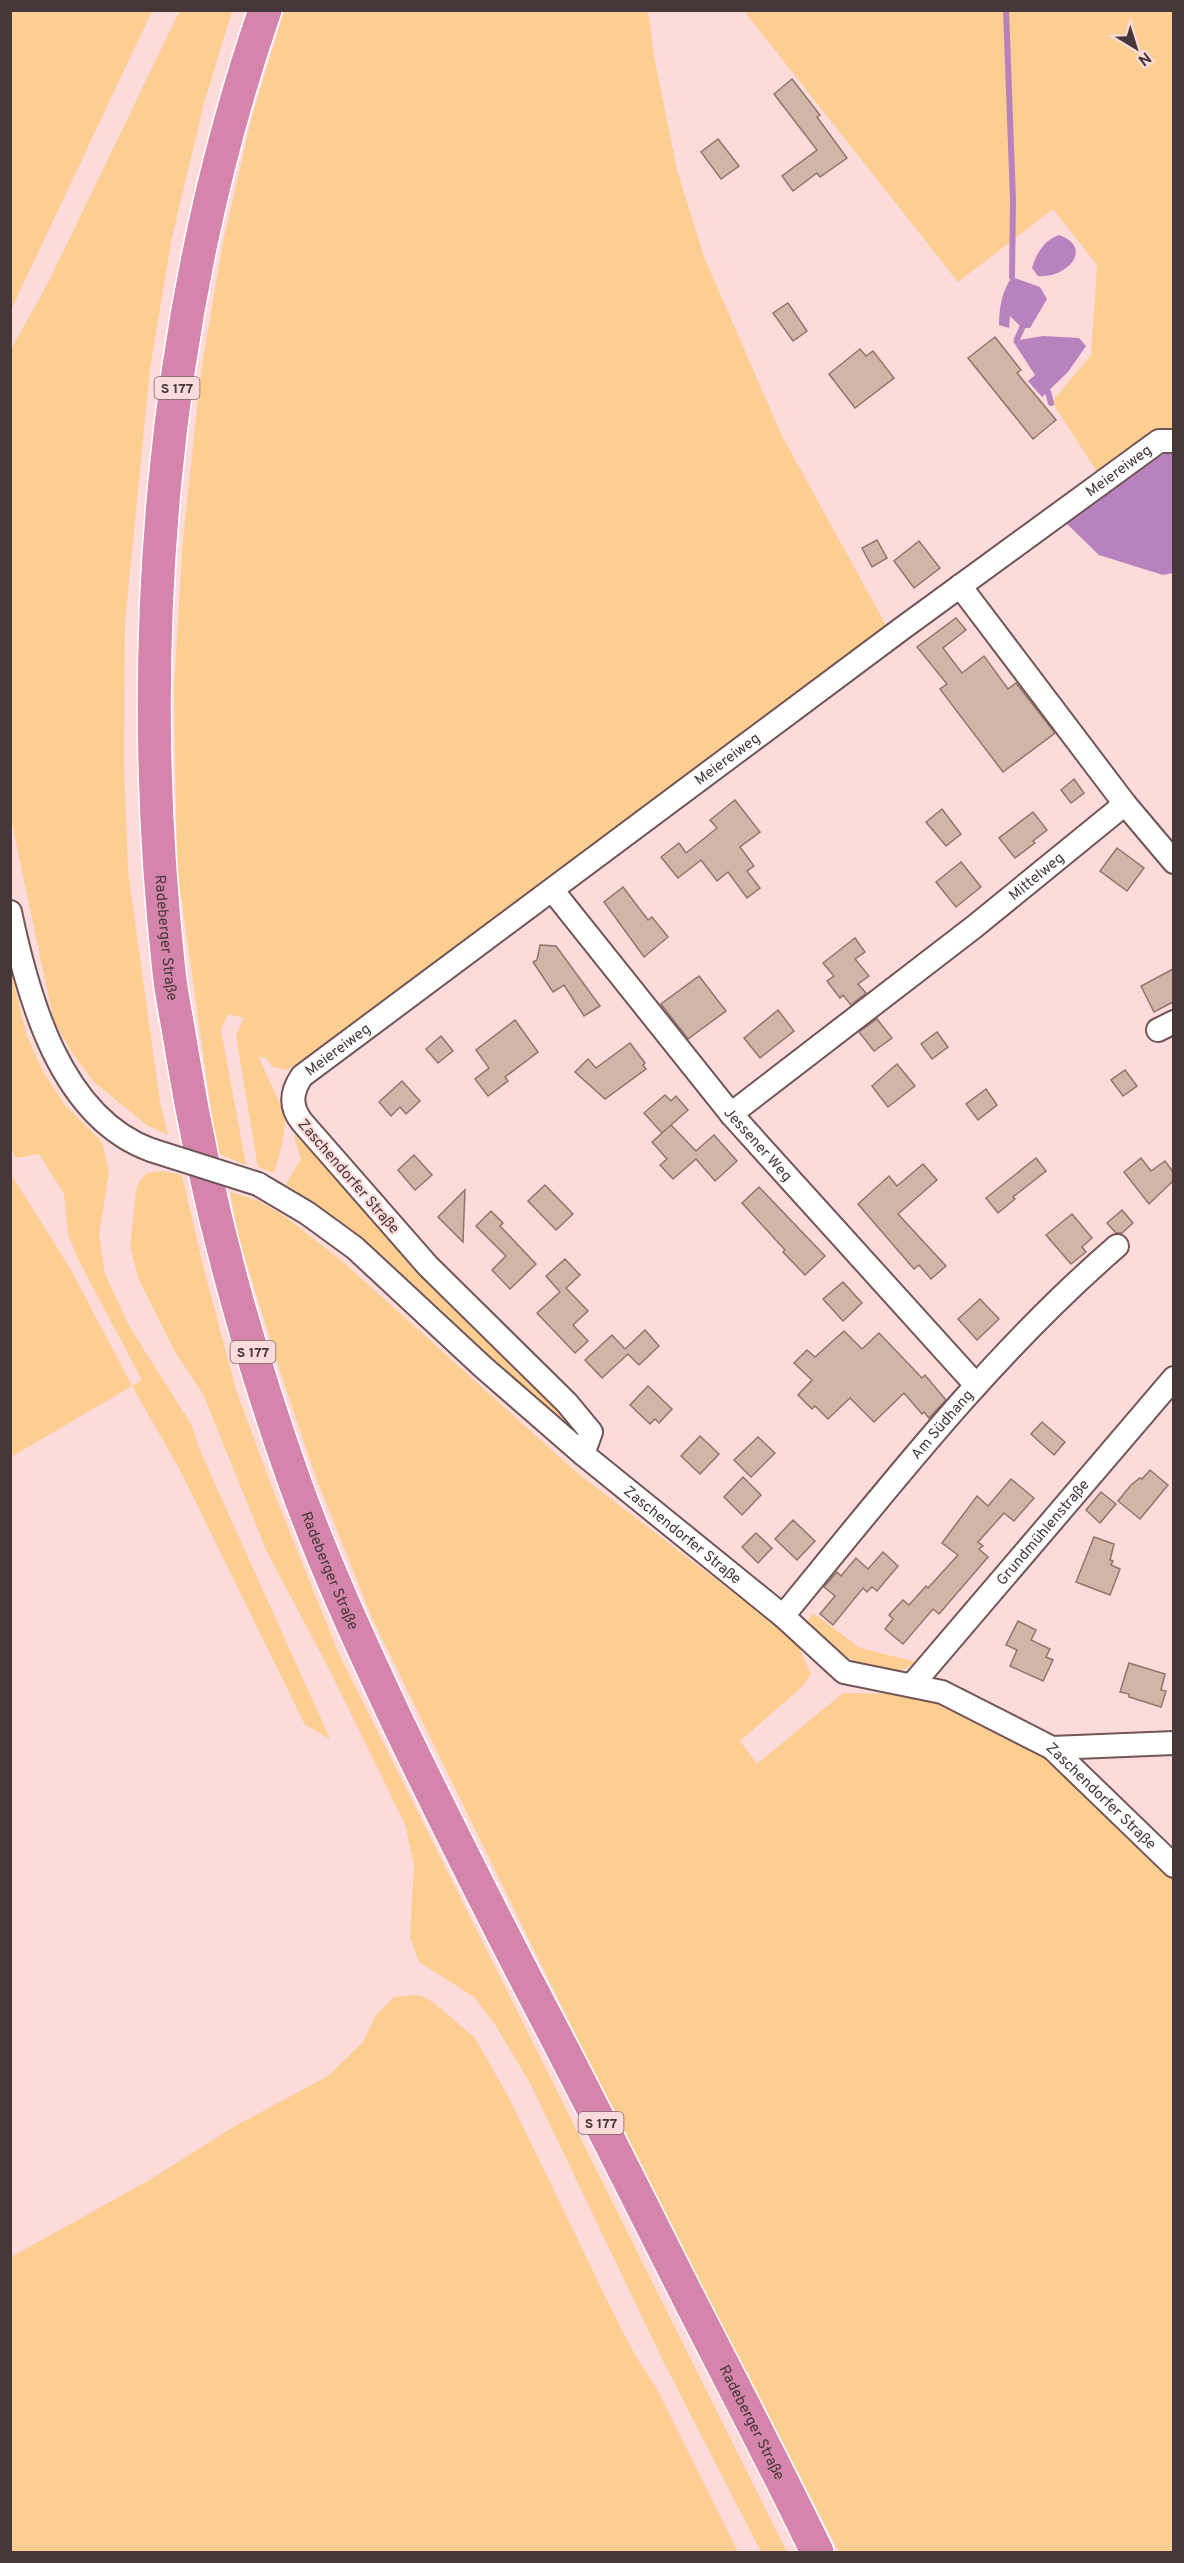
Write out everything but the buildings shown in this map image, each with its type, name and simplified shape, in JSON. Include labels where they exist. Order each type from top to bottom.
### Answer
[{"type":"highway","name":"S 177","points":[[243,75],[252,10]]},
{"type":"highway","name":"S 177","points":[[243,75],[265,10]]},
{"type":"highway","name":"Radeberger Straße","points":[[243,75],[200,244],[179,371],[159,533],[155,706],[160,861],[170,977],[196,1135],[232,1279],[264,1389],[297,1488],[357,1635],[446,1824],[614,2148],[817,2553]]},
{"type":"street","name":"Meiereiweg","points":[[294,1096],[295,1086],[302,1076],[960,586],[1159,441],[1173,441]]},
{"type":"street","points":[[960,586],[1125,804],[1173,862]]},
{"type":"street","name":"Mittelweg","points":[[731,1114],[974,927],[1125,804]]},
{"type":"street","name":"Jessener Weg","points":[[553,891],[731,1114],[976,1385]]},
{"type":"street","points":[[10,912],[20,959],[57,1061],[80,1095],[106,1123],[130,1143],[258,1184],[307,1213],[355,1248],[483,1367],[583,1454]]},
{"type":"street","name":"Zaschendorfer Straße","points":[[294,1096],[296,1113],[302,1122],[428,1266],[567,1403],[591,1432],[583,1454],[783,1616],[844,1672],[942,1692],[1052,1748],[1173,1866]]},
{"type":"street","name":"Am Südhang","points":[[783,1616],[976,1385],[1071,1286],[1117,1246]]},
{"type":"street","name":"Grundmühlenstraße","points":[[912,1685],[1173,1378]]},
{"type":"street","points":[[1052,1748],[1173,1743]]},
{"type":"shaded area","points":[[180,10],[232,11],[204,103],[172,237],[150,369],[125,622],[124,764],[128,871],[160,1102],[168,1135],[148,1126],[94,1082],[73,1054],[54,1022],[11,819],[10,351],[49,281]]},
{"type":"shaded area","points":[[10,11],[152,11],[11,310]]},
{"type":"shaded area","points":[[284,11],[648,11],[655,61],[677,170],[704,257],[782,436],[887,627],[336,1044],[331,1039],[287,1070],[273,1067],[265,1057],[259,1058],[286,1117],[282,1145],[274,1173],[258,1167],[236,1036],[244,1018],[228,1014],[221,1030],[246,1165],[217,1153],[177,867],[174,688],[183,539],[201,371],[223,242],[252,116]]},
{"type":"shaded area","points":[[744,11],[1173,11],[1173,433],[1154,430],[1097,472],[1052,402],[1091,355],[1097,265],[1053,209],[958,282]]},
{"type":"shaded area","points":[[1059,235],[1075,247],[1076,254],[1072,262],[1058,273],[1038,276],[1032,268],[1041,248]]},
{"type":"shaded area","points":[[1012,277],[1040,287],[1047,299],[1030,328],[1022,328],[1010,316],[1009,328],[999,325],[1002,300]]},
{"type":"shaded area","points":[[1043,336],[1079,338],[1086,346],[1068,372],[1042,397],[1028,381],[1035,375],[1013,341]]},
{"type":"shaded area","points":[[1173,451],[1173,573],[1163,575],[1099,555],[1067,524],[1115,483]]},
{"type":"shaded area","points":[[10,967],[26,1033],[41,1068],[64,1104],[102,1142],[109,1172],[99,1235],[105,1274],[129,1326],[191,1424],[201,1453],[330,1739],[305,1725],[180,1470],[132,1386],[142,1380],[79,1261],[68,1235],[64,1194],[39,1154],[15,1158],[11,1146]]},
{"type":"shaded area","points":[[299,1131],[579,1433],[575,1438],[400,1273],[363,1241],[286,1184],[301,1159],[294,1136]]},
{"type":"shaded area","points":[[161,1171],[182,1175],[236,1390],[338,1652],[787,2552],[761,2552],[664,2363],[530,2083],[494,2023],[474,1997],[419,1962],[410,1938],[414,1865],[405,1824],[328,1667],[267,1552],[203,1394],[175,1352],[139,1280],[130,1247],[136,1190],[140,1180],[147,1173]]},
{"type":"shaded area","points":[[11,1174],[71,1270],[132,1386],[11,1457]]},
{"type":"shaded area","points":[[230,1192],[259,1201],[283,1215],[342,1261],[576,1472],[796,1641],[811,1674],[802,1687],[740,1741],[757,1764],[843,1693],[904,1694],[931,1699],[972,1714],[1043,1753],[1173,1873],[1173,2552],[839,2552],[703,2291],[372,1618],[315,1475],[279,1368],[239,1239]]},
{"type":"shaded area","points":[[813,1613],[860,1648],[916,1662],[902,1670],[888,1672],[858,1663],[805,1625]]},
{"type":"shaded area","points":[[418,1995],[433,2002],[475,2038],[509,2098],[609,2304],[635,2355],[657,2389],[738,2552],[11,2552],[11,2257],[151,2179],[235,2126],[328,2076],[363,2042],[376,2015],[394,1997]]},
{"type":"waterway","points":[[1006,10],[1013,200],[1012,277]]},
{"type":"waterway","points":[[1017,339],[1022,328]]},
{"type":"waterway","points":[[1048,392],[1051,403]]}]
